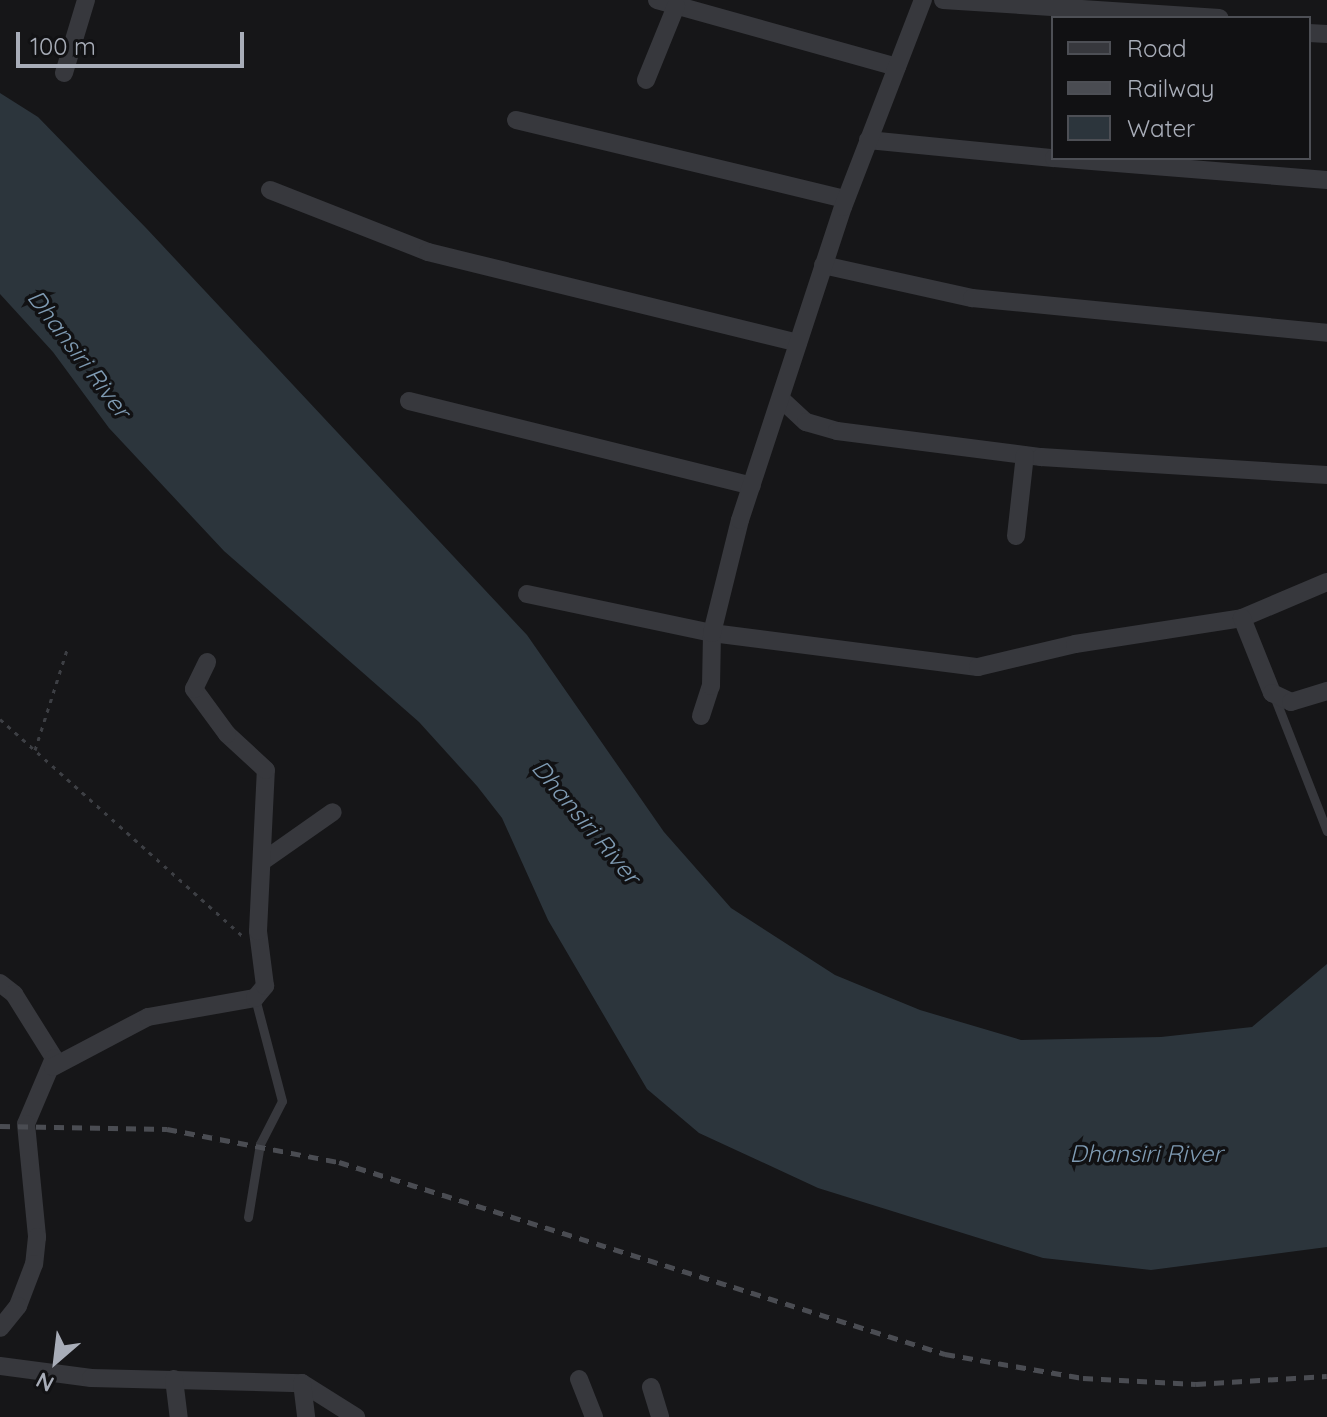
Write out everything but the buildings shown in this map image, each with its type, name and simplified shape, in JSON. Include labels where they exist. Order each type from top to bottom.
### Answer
[{"type":"street","points":[[64,73],[86,0]]},
{"type":"street","points":[[657,0],[897,67]]},
{"type":"street","points":[[701,716],[711,686],[712,633],[728,559],[846,199],[923,0]]},
{"type":"street","points":[[943,0],[1188,16]]},
{"type":"street","points":[[646,80],[676,6]]},
{"type":"street","points":[[516,120],[724,166],[846,199]]},
{"type":"street","points":[[868,140],[1051,158]]},
{"type":"street","points":[[1079,160],[1327,180]]},
{"type":"street","points":[[270,190],[428,252],[798,343]]},
{"type":"street","points":[[823,265],[972,298],[1327,333]]},
{"type":"street","points":[[781,399],[795,414],[818,427],[1025,455],[1327,475]]},
{"type":"street","points":[[409,401],[752,486]]},
{"type":"street","points":[[1016,536],[1025,455]]},
{"type":"street","points":[[527,594],[712,633],[978,667],[1075,644],[1242,618],[1327,582]]},
{"type":"street","points":[[1242,618],[1272,693],[1291,702],[1327,691]]},
{"type":"street","points":[[53,1067],[148,1017],[255,998],[266,975],[260,952],[263,861],[260,823],[266,770],[227,734],[194,689],[207,662]]},
{"type":"street","points":[[263,861],[333,812]]},
{"type":"street","points":[[0,983],[14,994],[50,1048],[53,1067],[26,1124],[37,1237],[34,1264],[18,1306],[0,1328]]},
{"type":"street","points":[[0,1366],[91,1378],[302,1383],[356,1417]]},
{"type":"street","points":[[174,1379],[179,1417]]},
{"type":"street","points":[[579,1379],[594,1417]]},
{"type":"street","points":[[302,1383],[306,1417]]},
{"type":"street","points":[[651,1387],[660,1417]]},
{"type":"lane","points":[[1272,693],[1327,831]]},
{"type":"lane","points":[[248,1217],[260,1144],[282,1101],[255,998]]},
{"type":"path","points":[[35,750],[67,650]]},
{"type":"path","points":[[0,719],[260,952]]},
{"type":"water","name":"Dhansiri River","points":[[0,93],[38,117],[147,229],[527,635],[664,832],[731,908],[835,975],[920,1010],[1021,1040],[1161,1037],[1252,1027],[1327,964],[1327,1247],[1151,1270],[1043,1258],[818,1188],[699,1133],[647,1089],[548,920],[502,818],[477,786],[419,722],[224,551],[109,428],[53,352],[0,294]]},
{"type":"railway","points":[[0,1126],[167,1129],[339,1162],[945,1354],[1083,1378],[1196,1384],[1327,1376]]}]
